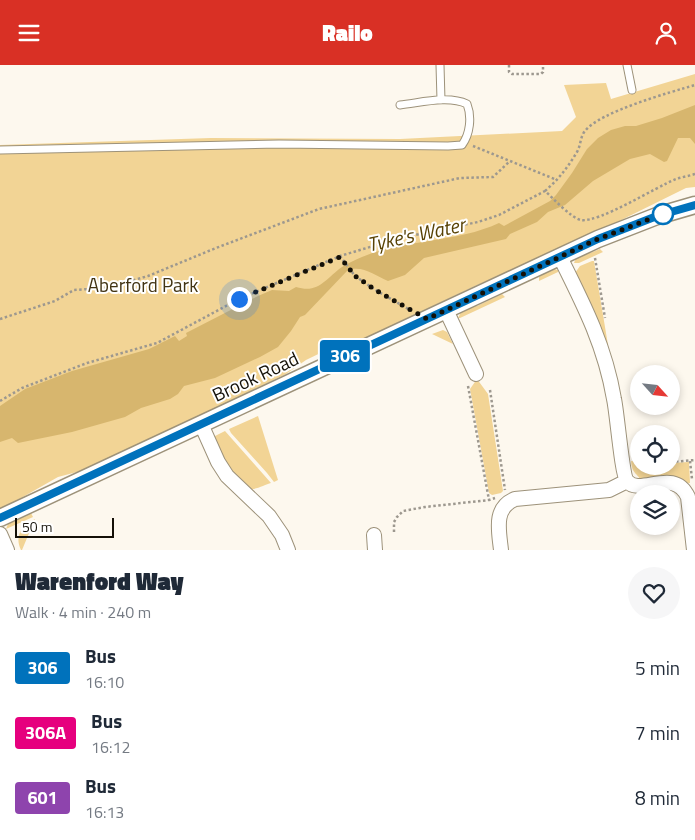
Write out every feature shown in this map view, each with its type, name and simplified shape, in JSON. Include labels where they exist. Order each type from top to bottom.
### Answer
[{"type":"street","name":"Brook Road","points":[[0,518],[560,257],[637,223],[677,209],[695,205]]},
{"type":"street","points":[[560,257],[601,344],[610,375],[627,481],[632,485],[639,486],[666,483],[676,484],[685,490],[688,497],[694,550]]},
{"type":"street","points":[[446,310],[476,374]]},
{"type":"street","points":[[201,424],[218,462],[227,476],[270,516],[282,535],[288,550]]},
{"type":"street","points":[[501,550],[498,527],[499,503],[507,503],[515,499],[609,489],[627,481]]},
{"type":"street","points":[[0,534],[7,550]]},
{"type":"street","points":[[374,535],[375,550]]},
{"type":"lane","points":[[440,65],[440,100]]},
{"type":"lane","points":[[627,65],[632,90]]},
{"type":"lane","points":[[0,150],[279,144],[448,146],[462,145],[467,138],[470,112],[467,104],[459,100],[440,100],[400,105]]},
{"type":"path","points":[[509,65],[509,72],[512,74],[541,74],[543,72],[543,65]]},
{"type":"path","points":[[0,401],[22,387],[87,363],[157,343],[239,299],[341,258],[400,238],[478,222],[499,215],[545,191],[557,180],[577,153],[582,136],[591,124],[640,102],[695,85]]},
{"type":"path","points":[[464,142],[557,180]]},
{"type":"path","points":[[0,319],[55,301],[74,290],[106,287],[148,276],[319,209],[460,178],[493,177],[510,161]]},
{"type":"path","points":[[545,191],[575,217],[582,220],[613,210],[676,179],[695,174]]},
{"type":"path","points":[[595,257],[605,321]]},
{"type":"path","points":[[341,258],[355,276],[396,303],[427,319]]},
{"type":"path","points":[[468,387],[489,500]]},
{"type":"path","points":[[490,390],[506,494]]},
{"type":"path","points":[[680,461],[695,460]]},
{"type":"path","points":[[690,461],[693,485]]},
{"type":"path","points":[[489,500],[499,503]]},
{"type":"path","points":[[394,532],[394,522],[403,511],[489,500],[499,503]]},
{"type":"green space","name":"Aberford Park","points":[[695,74],[695,187],[686,188],[597,232],[475,286],[361,340],[339,344],[306,360],[286,374],[92,468],[58,477],[0,510],[0,145],[211,138],[400,139],[562,131],[576,117],[564,85],[606,83],[611,99]]},
{"type":"green space","points":[[600,249],[603,252],[579,263],[574,263],[576,258],[586,251],[590,253]]},
{"type":"green space","points":[[594,261],[607,348],[575,273],[580,266]]},
{"type":"green space","points":[[544,270],[558,270],[558,272],[539,281],[539,277]]},
{"type":"green space","points":[[502,294],[505,297],[458,318],[462,310],[471,304],[477,306]]},
{"type":"green space","points":[[443,330],[447,332],[453,344],[432,334]]},
{"type":"green space","points":[[477,379],[488,394],[503,491],[492,495],[489,493],[470,389]]},
{"type":"green space","points":[[258,416],[278,480],[274,482],[229,429]]},
{"type":"green space","points":[[225,431],[271,483],[252,489],[247,488],[241,483],[223,458],[216,442],[215,436]]},
{"type":"green space","points":[[680,462],[689,462],[690,483],[641,481],[637,475],[680,475]]},
{"type":"green space","points":[[28,512],[33,517],[6,529],[9,521]]},
{"type":"green space","points":[[35,519],[21,550],[18,540],[20,531]]},
{"type":"shaded area","points":[[695,105],[695,144],[690,138],[678,138],[667,161],[664,162],[650,154],[630,159],[593,181],[565,205],[548,212],[537,222],[510,234],[506,239],[424,258],[405,275],[388,281],[368,271],[352,269],[347,271],[305,315],[300,317],[278,347],[215,378],[184,386],[178,394],[170,399],[141,408],[125,417],[72,432],[18,443],[12,438],[0,442],[0,406],[25,389],[72,371],[149,349],[175,336],[179,341],[187,336],[186,333],[258,296],[272,290],[289,291],[296,287],[310,289],[316,287],[347,264],[378,251],[466,234],[499,223],[504,226],[550,201],[572,173],[587,149],[598,138],[611,130],[625,126],[636,126]]},
{"type":"bus line","name":"306","points":[[0,518],[598,239],[637,223],[677,209],[695,205]]},
{"type":"route","points":[[239,299],[340,257],[355,276],[396,303],[427,319],[598,239],[663,214]]},
{"type":"water label","name":"Tyke's Water","points":[[416,234]]}]
